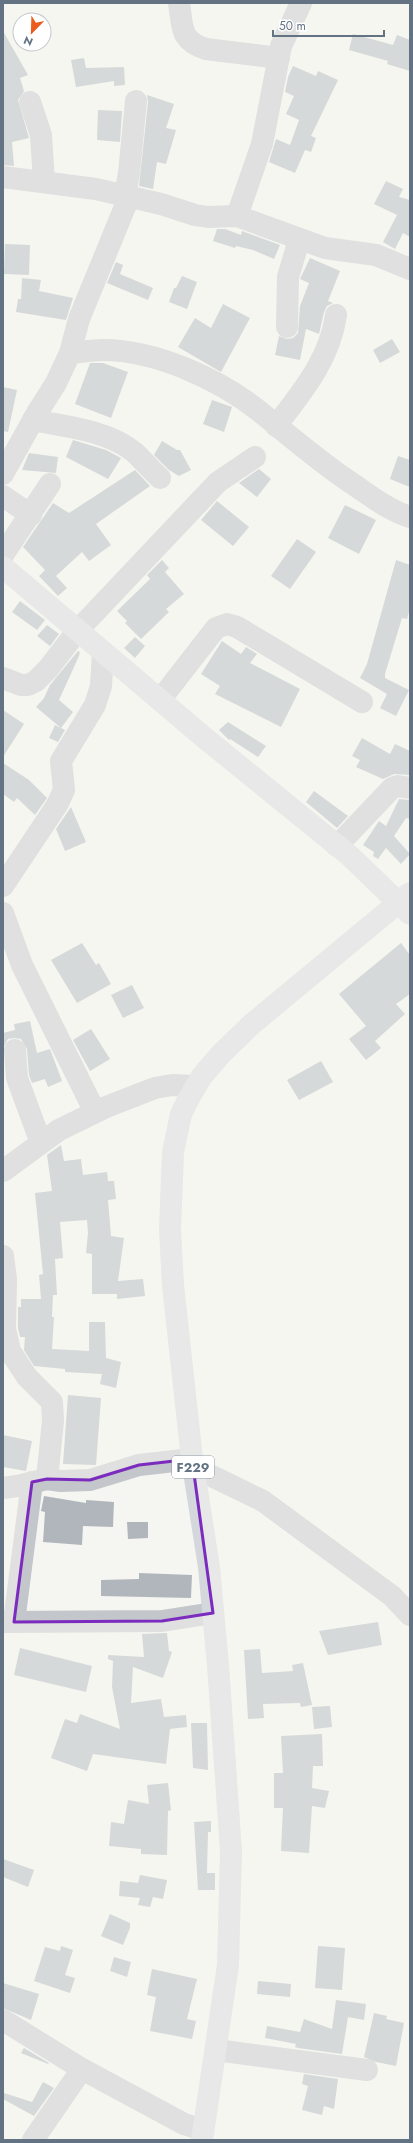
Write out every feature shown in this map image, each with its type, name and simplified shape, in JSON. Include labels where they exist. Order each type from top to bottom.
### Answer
[{"type":"main road","points":[[3,567],[160,700],[406,903]]},
{"type":"main road","name":"F229","points":[[203,2135],[228,1965],[231,1851],[209,1567],[193,1463],[176,1326],[170,1230],[173,1152],[181,1114],[194,1086],[221,1054],[252,1024],[406,903]]},
{"type":"street","points":[[179,3],[184,32],[188,40],[195,45],[206,48],[279,58]]},
{"type":"street","points":[[236,216],[262,144],[281,46],[295,6]]},
{"type":"street","points":[[3,474],[33,420],[56,383],[70,353],[79,319],[127,196],[136,101]]},
{"type":"street","points":[[30,102],[41,135],[44,182]]},
{"type":"street","points":[[3,177],[96,189],[196,215],[208,217],[236,216],[299,240],[337,251],[376,254],[410,269]]},
{"type":"street","points":[[287,327],[288,276],[299,240]]},
{"type":"street","points":[[276,426],[321,362],[335,326],[336,315]]},
{"type":"street","points":[[70,353],[104,350],[137,354],[191,371],[235,395],[276,426],[319,462],[381,503],[410,517]]},
{"type":"street","points":[[33,420],[93,432],[118,442],[133,451],[160,478]]},
{"type":"street","points":[[3,678],[21,685],[28,685],[36,681],[48,669],[78,630],[218,482],[255,457]]},
{"type":"street","points":[[3,555],[31,515],[50,484]]},
{"type":"street","points":[[3,496],[31,515]]},
{"type":"street","points":[[160,700],[216,628],[227,624],[236,627],[362,702]]},
{"type":"street","points":[[3,886],[57,805],[64,790],[60,761],[97,700],[101,686],[103,652]]},
{"type":"street","points":[[337,846],[392,788],[398,786],[410,788]]},
{"type":"street","points":[[3,913],[22,965],[95,1112]]},
{"type":"street","points":[[15,1050],[17,1078],[41,1143]]},
{"type":"street","points":[[3,1171],[59,1130],[95,1112],[155,1088],[172,1085],[194,1086]]},
{"type":"street","points":[[3,1256],[6,1279],[5,1329],[10,1351],[27,1377],[52,1402],[54,1421],[39,1481],[9,1622],[162,1621],[213,1613]]},
{"type":"street","points":[[3,1488],[39,1481],[90,1480],[139,1465],[193,1463],[263,1501],[392,1596],[410,1615]]},
{"type":"street","points":[[3,2020],[82,2069],[203,2135]]},
{"type":"street","points":[[216,2050],[367,2070]]},
{"type":"street","points":[[33,2140],[82,2069]]},
{"type":"highlighted area","points":[[192,1459],[213,1613],[162,1621],[14,1622],[32,1482],[47,1479],[90,1480],[139,1465]]},
{"type":"building","points":[[3,31],[12,47],[12,52],[15,52],[28,75],[20,78],[24,91],[18,100],[29,138],[12,142],[14,166],[3,165]]},
{"type":"building","points":[[353,34],[393,45],[397,35],[410,40],[410,71],[387,64],[388,61],[349,50]]},
{"type":"building","points":[[84,58],[86,68],[124,67],[125,85],[114,86],[114,81],[76,87],[71,60]]},
{"type":"building","points":[[293,66],[316,76],[318,71],[338,80],[311,136],[316,138],[311,152],[305,150],[295,173],[269,162],[276,139],[290,145],[299,120],[286,114],[294,96],[285,92],[288,77]]},
{"type":"building","points":[[147,95],[174,104],[166,128],[176,130],[166,164],[157,162],[153,189],[139,186],[148,102]]},
{"type":"building","points":[[98,110],[122,111],[120,142],[97,140]]},
{"type":"building","points":[[386,181],[403,189],[399,197],[410,200],[410,237],[403,233],[395,249],[383,242],[397,215],[374,204]]},
{"type":"building","points":[[217,229],[225,229],[241,235],[242,231],[280,245],[274,259],[253,250],[236,246],[235,248],[213,241]]},
{"type":"building","points":[[5,244],[30,245],[29,275],[4,274]]},
{"type":"building","points":[[310,258],[340,271],[328,301],[333,303],[327,306],[324,312],[319,334],[306,329],[300,360],[275,355],[279,336],[287,339],[293,338],[298,333],[300,306],[309,283],[300,279]]},
{"type":"building","points":[[116,262],[123,265],[120,274],[153,288],[148,300],[107,283]]},
{"type":"building","points":[[182,276],[197,282],[187,309],[169,302],[174,288],[176,288]]},
{"type":"building","points":[[22,278],[41,280],[39,291],[73,298],[66,320],[16,312],[18,299],[21,299]]},
{"type":"building","points":[[223,304],[250,318],[221,372],[178,347],[195,318],[211,328]]},
{"type":"building","points":[[392,339],[400,352],[380,363],[373,350]]},
{"type":"building","points":[[90,363],[103,363],[128,372],[111,418],[75,404]]},
{"type":"building","points":[[3,387],[17,390],[8,432],[3,431]]},
{"type":"building","points":[[212,400],[232,407],[224,432],[203,424]]},
{"type":"building","points":[[73,440],[106,450],[121,458],[108,479],[66,457]]},
{"type":"building","points":[[162,441],[177,450],[180,450],[191,470],[179,476],[169,470],[154,455]]},
{"type":"building","points":[[29,453],[58,457],[56,473],[22,470]]},
{"type":"building","points":[[398,456],[410,460],[410,487],[390,479]]},
{"type":"building","points":[[259,469],[271,479],[257,497],[239,483]]},
{"type":"building","points":[[135,470],[150,486],[96,524],[111,545],[89,561],[82,552],[56,576],[67,588],[58,596],[39,576],[45,570],[23,547],[53,503],[69,513]]},
{"type":"building","points":[[217,501],[249,527],[233,546],[201,520]]},
{"type":"building","points":[[345,505],[376,520],[359,554],[328,538]]},
{"type":"building","points":[[297,539],[316,552],[290,589],[271,576]]},
{"type":"building","points":[[162,560],[169,568],[165,572],[184,594],[166,609],[169,612],[141,639],[125,623],[127,621],[117,611],[150,579],[147,575]]},
{"type":"building","points":[[396,560],[410,565],[410,608],[407,619],[402,618],[385,674],[385,678],[409,690],[396,716],[380,708],[387,694],[360,678],[367,664]]},
{"type":"building","points":[[20,601],[45,620],[37,630],[12,612]]},
{"type":"building","points":[[47,625],[59,634],[50,646],[37,636]]},
{"type":"building","points":[[135,637],[145,646],[135,658],[124,648]]},
{"type":"building","points":[[222,641],[241,654],[246,647],[257,654],[250,663],[300,689],[281,727],[215,694],[220,686],[201,674]]},
{"type":"building","points":[[78,651],[80,652],[79,656],[59,700],[73,712],[61,728],[36,707],[44,698],[50,685]]},
{"type":"building","points":[[3,710],[24,724],[3,757]]},
{"type":"building","points":[[228,722],[266,746],[258,757],[230,739],[229,740],[219,730]]},
{"type":"building","points":[[55,725],[65,730],[58,742],[49,738]]},
{"type":"building","points":[[362,738],[390,754],[395,744],[410,751],[410,775],[394,774],[383,779],[356,767],[360,760],[352,756]]},
{"type":"building","points":[[3,763],[29,780],[47,798],[35,815],[17,798],[14,802],[3,794]]},
{"type":"building","points":[[314,791],[348,816],[337,828],[306,802]]},
{"type":"building","points":[[399,799],[410,800],[410,819],[406,818],[394,836],[410,854],[401,864],[386,848],[378,859],[373,856],[374,852],[363,845],[379,821],[386,826]]},
{"type":"building","points":[[71,807],[86,842],[65,851],[56,829]]},
{"type":"building","points":[[82,943],[96,965],[99,963],[111,984],[77,1003],[51,960]]},
{"type":"building","points":[[401,943],[410,955],[410,994],[396,1004],[405,1014],[375,1041],[381,1048],[366,1060],[349,1039],[366,1026],[339,994]]},
{"type":"building","points":[[132,985],[144,1008],[123,1018],[111,995]]},
{"type":"building","points":[[30,1021],[37,1053],[50,1049],[62,1081],[48,1087],[45,1079],[32,1083],[29,1075],[27,1049],[21,1039],[8,1039],[3,1048],[3,1033],[15,1030],[14,1024]]},
{"type":"building","points":[[91,1029],[110,1059],[90,1071],[73,1040]]},
{"type":"building","points":[[321,1061],[333,1082],[299,1100],[287,1080]]},
{"type":"building","points":[[61,1145],[64,1161],[81,1159],[83,1175],[107,1172],[108,1181],[114,1181],[116,1199],[108,1200],[111,1236],[124,1238],[118,1281],[143,1279],[145,1296],[117,1299],[117,1294],[92,1294],[92,1254],[86,1253],[88,1233],[87,1220],[60,1222],[63,1258],[55,1259],[57,1295],[53,1295],[52,1317],[54,1317],[52,1349],[89,1351],[89,1322],[105,1322],[106,1358],[121,1362],[116,1388],[100,1384],[102,1374],[65,1372],[65,1369],[34,1366],[24,1350],[25,1337],[20,1337],[18,1328],[18,1307],[21,1307],[21,1299],[41,1299],[39,1275],[43,1274],[35,1193],[52,1191],[47,1155]]},
{"type":"building","points":[[68,1395],[101,1398],[96,1465],[63,1464]]},
{"type":"building","points":[[3,1435],[32,1441],[26,1471],[3,1467]]},
{"type":"building","points":[[44,1496],[86,1503],[86,1500],[114,1502],[113,1527],[83,1526],[82,1545],[43,1542],[45,1512],[41,1511]]},
{"type":"building","points":[[127,1522],[148,1522],[148,1538],[128,1539]]},
{"type":"building","points":[[139,1573],[192,1575],[191,1598],[101,1596],[101,1580],[139,1579]]},
{"type":"building","points":[[378,1622],[382,1645],[328,1655],[319,1631]]},
{"type":"building","points":[[167,1633],[169,1651],[172,1652],[163,1678],[133,1667],[131,1703],[161,1699],[164,1717],[186,1715],[187,1727],[170,1729],[166,1764],[93,1754],[87,1771],[51,1758],[65,1719],[77,1723],[80,1714],[120,1729],[112,1687],[113,1661],[108,1659],[108,1655],[144,1657],[142,1634]]},
{"type":"building","points":[[20,1648],[92,1666],[86,1692],[14,1675]]},
{"type":"building","points":[[260,1649],[262,1673],[293,1671],[292,1665],[303,1663],[312,1705],[301,1707],[300,1703],[263,1704],[264,1718],[248,1719],[244,1650]]},
{"type":"building","points":[[330,1706],[332,1727],[314,1729],[312,1707]]},
{"type":"building","points":[[191,1723],[207,1723],[208,1770],[193,1768]]},
{"type":"building","points":[[322,1734],[323,1766],[313,1766],[312,1788],[329,1791],[325,1808],[312,1806],[309,1853],[281,1851],[283,1808],[274,1808],[274,1773],[283,1773],[281,1736]]},
{"type":"building","points":[[168,1783],[171,1810],[168,1811],[167,1855],[141,1854],[141,1849],[109,1846],[111,1822],[124,1824],[128,1800],[149,1804],[147,1785]]},
{"type":"building","points":[[211,1821],[211,1832],[208,1832],[207,1873],[215,1873],[215,1890],[198,1890],[194,1822]]},
{"type":"building","points":[[3,1859],[34,1870],[28,1887],[3,1877]]},
{"type":"building","points":[[140,1875],[167,1880],[163,1899],[153,1897],[150,1907],[138,1905],[140,1898],[119,1896],[120,1881],[138,1883]]},
{"type":"building","points":[[110,1914],[130,1923],[130,1928],[123,1945],[101,1936]]},
{"type":"building","points":[[61,1946],[73,1950],[65,1975],[75,1978],[70,1993],[34,1981],[45,1947],[60,1951]]},
{"type":"building","points":[[318,1946],[345,1948],[342,1990],[315,1988]]},
{"type":"building","points":[[114,1957],[131,1962],[127,1977],[110,1971]]},
{"type":"building","points":[[152,1969],[197,1979],[187,2019],[196,2021],[192,2039],[150,2031],[156,1997],[147,1995]]},
{"type":"building","points":[[258,1981],[291,1984],[290,1997],[257,1994]]},
{"type":"building","points":[[3,1983],[39,1994],[31,2020],[3,2008]]},
{"type":"building","points":[[336,2000],[366,2004],[364,2020],[348,2017],[342,2054],[298,2048],[295,2047],[296,2044],[265,2038],[267,2026],[300,2032],[304,2019],[332,2029]]},
{"type":"building","points":[[374,2013],[387,2016],[386,2019],[404,2023],[396,2066],[376,2062],[364,2057]]},
{"type":"building","points":[[24,2048],[49,2063],[48,2064],[21,2053]]},
{"type":"building","points":[[304,2074],[338,2079],[334,2109],[324,2106],[322,2115],[302,2110],[308,2086],[302,2084]]},
{"type":"building","points":[[43,2082],[54,2088],[34,2116],[3,2099],[4,2093],[32,2102]]}]
